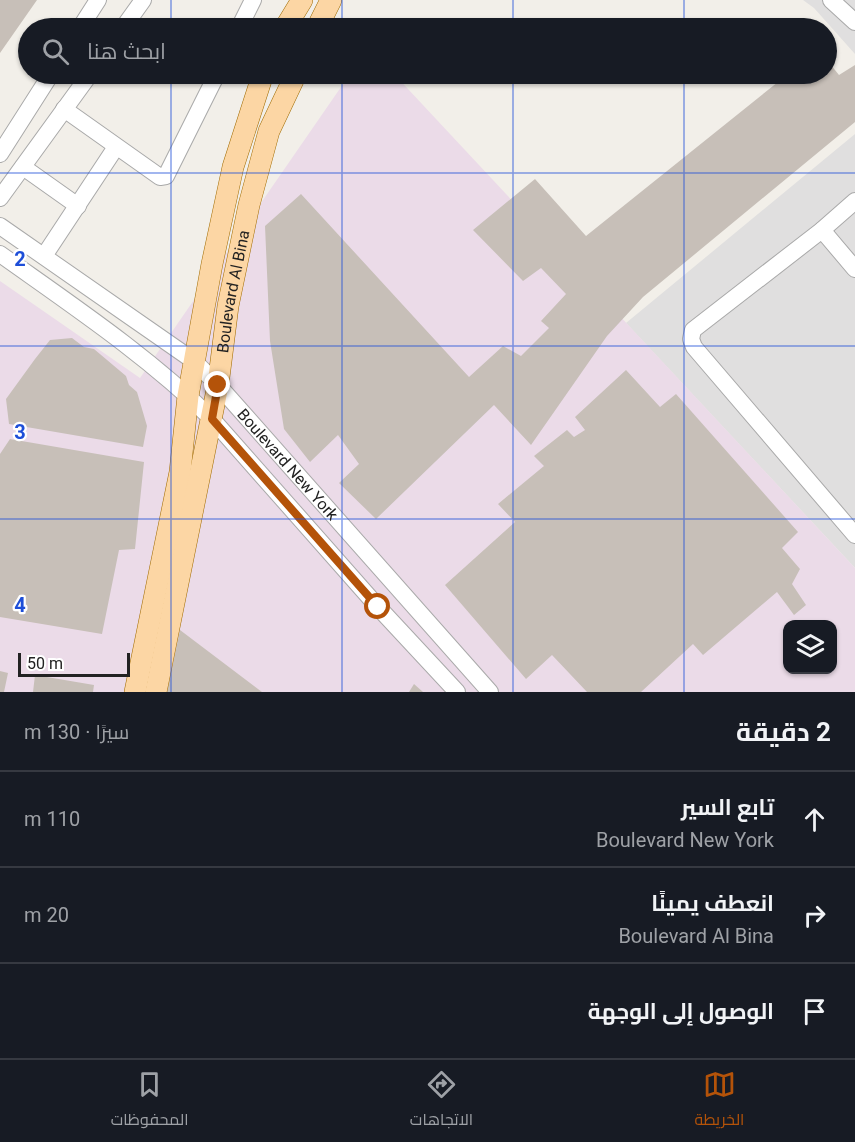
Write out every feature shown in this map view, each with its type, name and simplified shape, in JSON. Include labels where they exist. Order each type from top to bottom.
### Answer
[{"type":"main road","points":[[291,18],[302,0]]},
{"type":"main road","points":[[322,18],[332,0]]},
{"type":"main road","name":"Boulevard Al Bina","points":[[135,692],[180,472],[188,396],[212,264],[233,167],[260,84]]},
{"type":"main road","name":"Boulevard Al Bina","points":[[156,692],[212,419],[228,306],[249,205],[269,131],[291,84]]},
{"type":"street","points":[[86,18],[98,0]]},
{"type":"street","points":[[130,18],[143,0]]},
{"type":"street","points":[[244,18],[253,0]]},
{"type":"street","points":[[831,0],[855,22]]},
{"type":"street","points":[[0,154],[45,84]]},
{"type":"street","points":[[0,198],[83,84]]},
{"type":"street","points":[[64,109],[153,174],[160,177],[166,176],[212,84]]},
{"type":"street","points":[[44,256],[116,147]]},
{"type":"street","points":[[23,167],[78,206]]},
{"type":"street","points":[[854,532],[694,347],[691,339],[693,330],[822,230],[855,201]]},
{"type":"street","name":"Boulevard New York","points":[[0,226],[194,361],[218,385],[490,692]]},
{"type":"street","points":[[822,230],[855,269]]},
{"type":"street","name":"Boulevard New York","points":[[0,254],[93,320],[188,396],[212,419],[378,607],[457,692]]},
{"type":"shaded area","points":[[803,0],[855,0],[855,54],[837,34],[837,18],[823,18]]},
{"type":"shaded area","points":[[343,84],[403,84],[855,568],[855,692],[0,692],[0,281],[140,378]]},
{"type":"shaded area","points":[[855,134],[855,568],[626,323]]},
{"type":"building","points":[[0,0],[37,0],[24,18],[18,18],[18,27],[0,53]]},
{"type":"building","points":[[855,65],[855,122],[643,297],[607,336],[531,445],[494,405],[376,519],[339,483],[359,464],[338,435],[310,462],[284,429],[270,341],[265,226],[301,194],[469,377],[503,346],[521,356],[549,328],[541,321],[566,294],[541,268],[523,281],[473,230],[535,179],[586,236],[776,84],[837,84],[837,73],[839,75]]},
{"type":"building","points":[[72,338],[84,347],[94,349],[126,376],[129,385],[137,392],[147,426],[143,447],[9,424],[6,399],[35,359],[50,340]]},
{"type":"building","points":[[626,370],[660,407],[676,394],[798,532],[782,548],[800,569],[792,584],[806,605],[794,615],[777,592],[703,655],[693,644],[641,692],[587,692],[552,655],[526,679],[445,585],[515,522],[498,504],[544,466],[534,456],[567,430],[574,437],[585,430],[575,417]]},
{"type":"building","points":[[10,439],[144,462],[135,549],[119,550],[102,634],[0,617],[0,454]]},
{"type":"building","points":[[180,630],[262,692],[167,692]]},
{"type":"building","points":[[0,671],[8,673],[4,692],[0,692]]},
{"type":"building","points":[[35,675],[94,685],[93,692],[33,692]]},
{"type":"building","points":[[414,684],[423,692],[409,692]]},
{"type":"route","points":[[218,385],[212,419],[378,607]]}]
